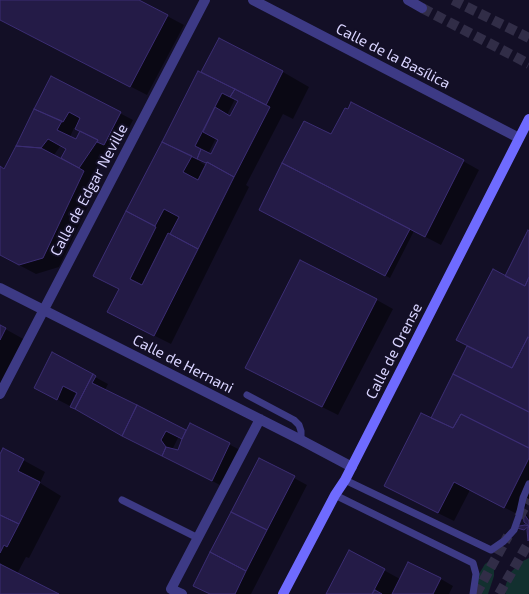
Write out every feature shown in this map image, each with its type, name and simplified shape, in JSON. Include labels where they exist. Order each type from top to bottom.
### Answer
[{"type":"street","name":"Calle de Edgar Neville","points":[[0,394],[205,0]]},
{"type":"street","name":"Calle de la Basílica","points":[[254,0],[520,138]]},
{"type":"street","points":[[408,0],[422,8]]},
{"type":"street","name":"Calle de Orense","points":[[283,594],[335,495],[352,467],[529,119]]},
{"type":"street","name":"Calle de Hernani","points":[[0,288],[352,467]]},
{"type":"street","points":[[182,594],[171,589],[260,419]]},
{"type":"lane","points":[[247,395],[294,420],[299,425],[301,440]]},
{"type":"lane","points":[[345,480],[491,550],[504,541],[514,530],[523,498],[529,484]]},
{"type":"lane","points":[[335,495],[474,563],[476,574],[473,594]]},
{"type":"lane","points":[[122,500],[198,538]]},
{"type":"green space","points":[[529,558],[529,593],[506,594],[504,592],[510,573],[521,562]]},
{"type":"green space","points":[[491,560],[494,569],[494,576],[488,594],[479,594],[476,591],[479,574],[485,564]]},
{"type":"building","points":[[0,0],[139,0],[168,15],[130,87],[0,20]]},
{"type":"building","points":[[219,38],[283,71],[266,105],[201,72]]},
{"type":"building","points":[[198,71],[235,89],[230,97],[222,93],[195,146],[201,149],[197,159],[162,142]]},
{"type":"building","points":[[51,76],[121,112],[104,145],[97,142],[98,140],[75,129],[80,118],[69,112],[63,122],[34,109]]},
{"type":"building","points":[[235,89],[270,107],[234,177],[207,162],[206,163],[197,159],[201,149],[211,154],[218,140],[203,132],[215,107],[230,116],[238,101],[230,97]]},
{"type":"building","points":[[351,102],[464,160],[425,237],[282,163],[304,121],[331,134],[345,108],[348,109]]},
{"type":"building","points":[[34,109],[62,121],[57,130],[76,139],[80,131],[98,140],[79,168],[61,158],[66,149],[48,139],[41,148],[16,146]]},
{"type":"building","points":[[162,142],[192,156],[183,172],[198,180],[207,162],[234,177],[198,249],[170,234],[179,217],[164,209],[155,226],[126,211]]},
{"type":"building","points":[[16,146],[41,148],[84,171],[43,258],[19,265],[0,255],[0,166],[4,169]]},
{"type":"building","points":[[282,163],[410,229],[385,276],[259,210]]},
{"type":"building","points":[[126,211],[156,227],[130,279],[142,285],[168,233],[198,249],[154,336],[107,312],[119,289],[93,276]]},
{"type":"building","points":[[528,230],[529,277],[525,286],[505,276]]},
{"type":"building","points":[[300,260],[377,299],[322,407],[245,368]]},
{"type":"building","points":[[493,269],[525,286],[529,277],[529,338],[528,337],[512,368],[456,340]]},
{"type":"building","points":[[0,325],[6,328],[0,340]]},
{"type":"building","points":[[528,337],[529,412],[453,374],[467,346],[512,368]]},
{"type":"building","points":[[52,352],[93,374],[75,409],[70,407],[77,393],[63,386],[57,400],[34,388]]},
{"type":"building","points":[[93,374],[96,376],[92,383],[137,405],[122,436],[75,409]]},
{"type":"building","points":[[453,374],[529,412],[529,448],[461,414],[453,428],[431,418]]},
{"type":"building","points":[[137,405],[186,430],[182,439],[166,431],[161,440],[166,447],[162,456],[122,436]]},
{"type":"building","points":[[421,413],[453,428],[461,414],[529,448],[529,458],[504,508],[454,482],[438,513],[384,486]]},
{"type":"building","points":[[190,423],[230,443],[212,481],[162,456],[166,447],[178,450]]},
{"type":"building","points":[[3,448],[24,459],[18,471],[40,482],[19,524],[0,515],[0,454]]},
{"type":"building","points":[[259,458],[295,476],[267,530],[231,512]]},
{"type":"building","points":[[231,512],[267,530],[246,571],[210,552]]},
{"type":"building","points":[[523,512],[529,521],[529,526],[524,522]]},
{"type":"building","points":[[0,515],[19,524],[7,547],[4,545],[0,553]]},
{"type":"building","points":[[525,525],[529,526],[524,530],[514,527]]},
{"type":"building","points":[[529,526],[529,539],[528,541],[527,530]]},
{"type":"building","points":[[349,550],[385,569],[372,594],[326,594]]},
{"type":"building","points":[[210,552],[246,571],[235,594],[210,594],[193,586]]},
{"type":"building","points":[[408,562],[441,578],[433,594],[392,594]]},
{"type":"building","points":[[0,564],[59,594],[0,594]]},
{"type":"building","points":[[375,590],[382,594],[372,594]]},
{"type":"tunnel","points":[[453,0],[529,38]]},
{"type":"tunnel","points":[[422,8],[529,64]]},
{"type":"tunnel","points":[[519,517],[529,499]]},
{"type":"tunnel","points":[[476,594],[508,536]]},
{"type":"tunnel","points":[[499,594],[529,542]]}]
